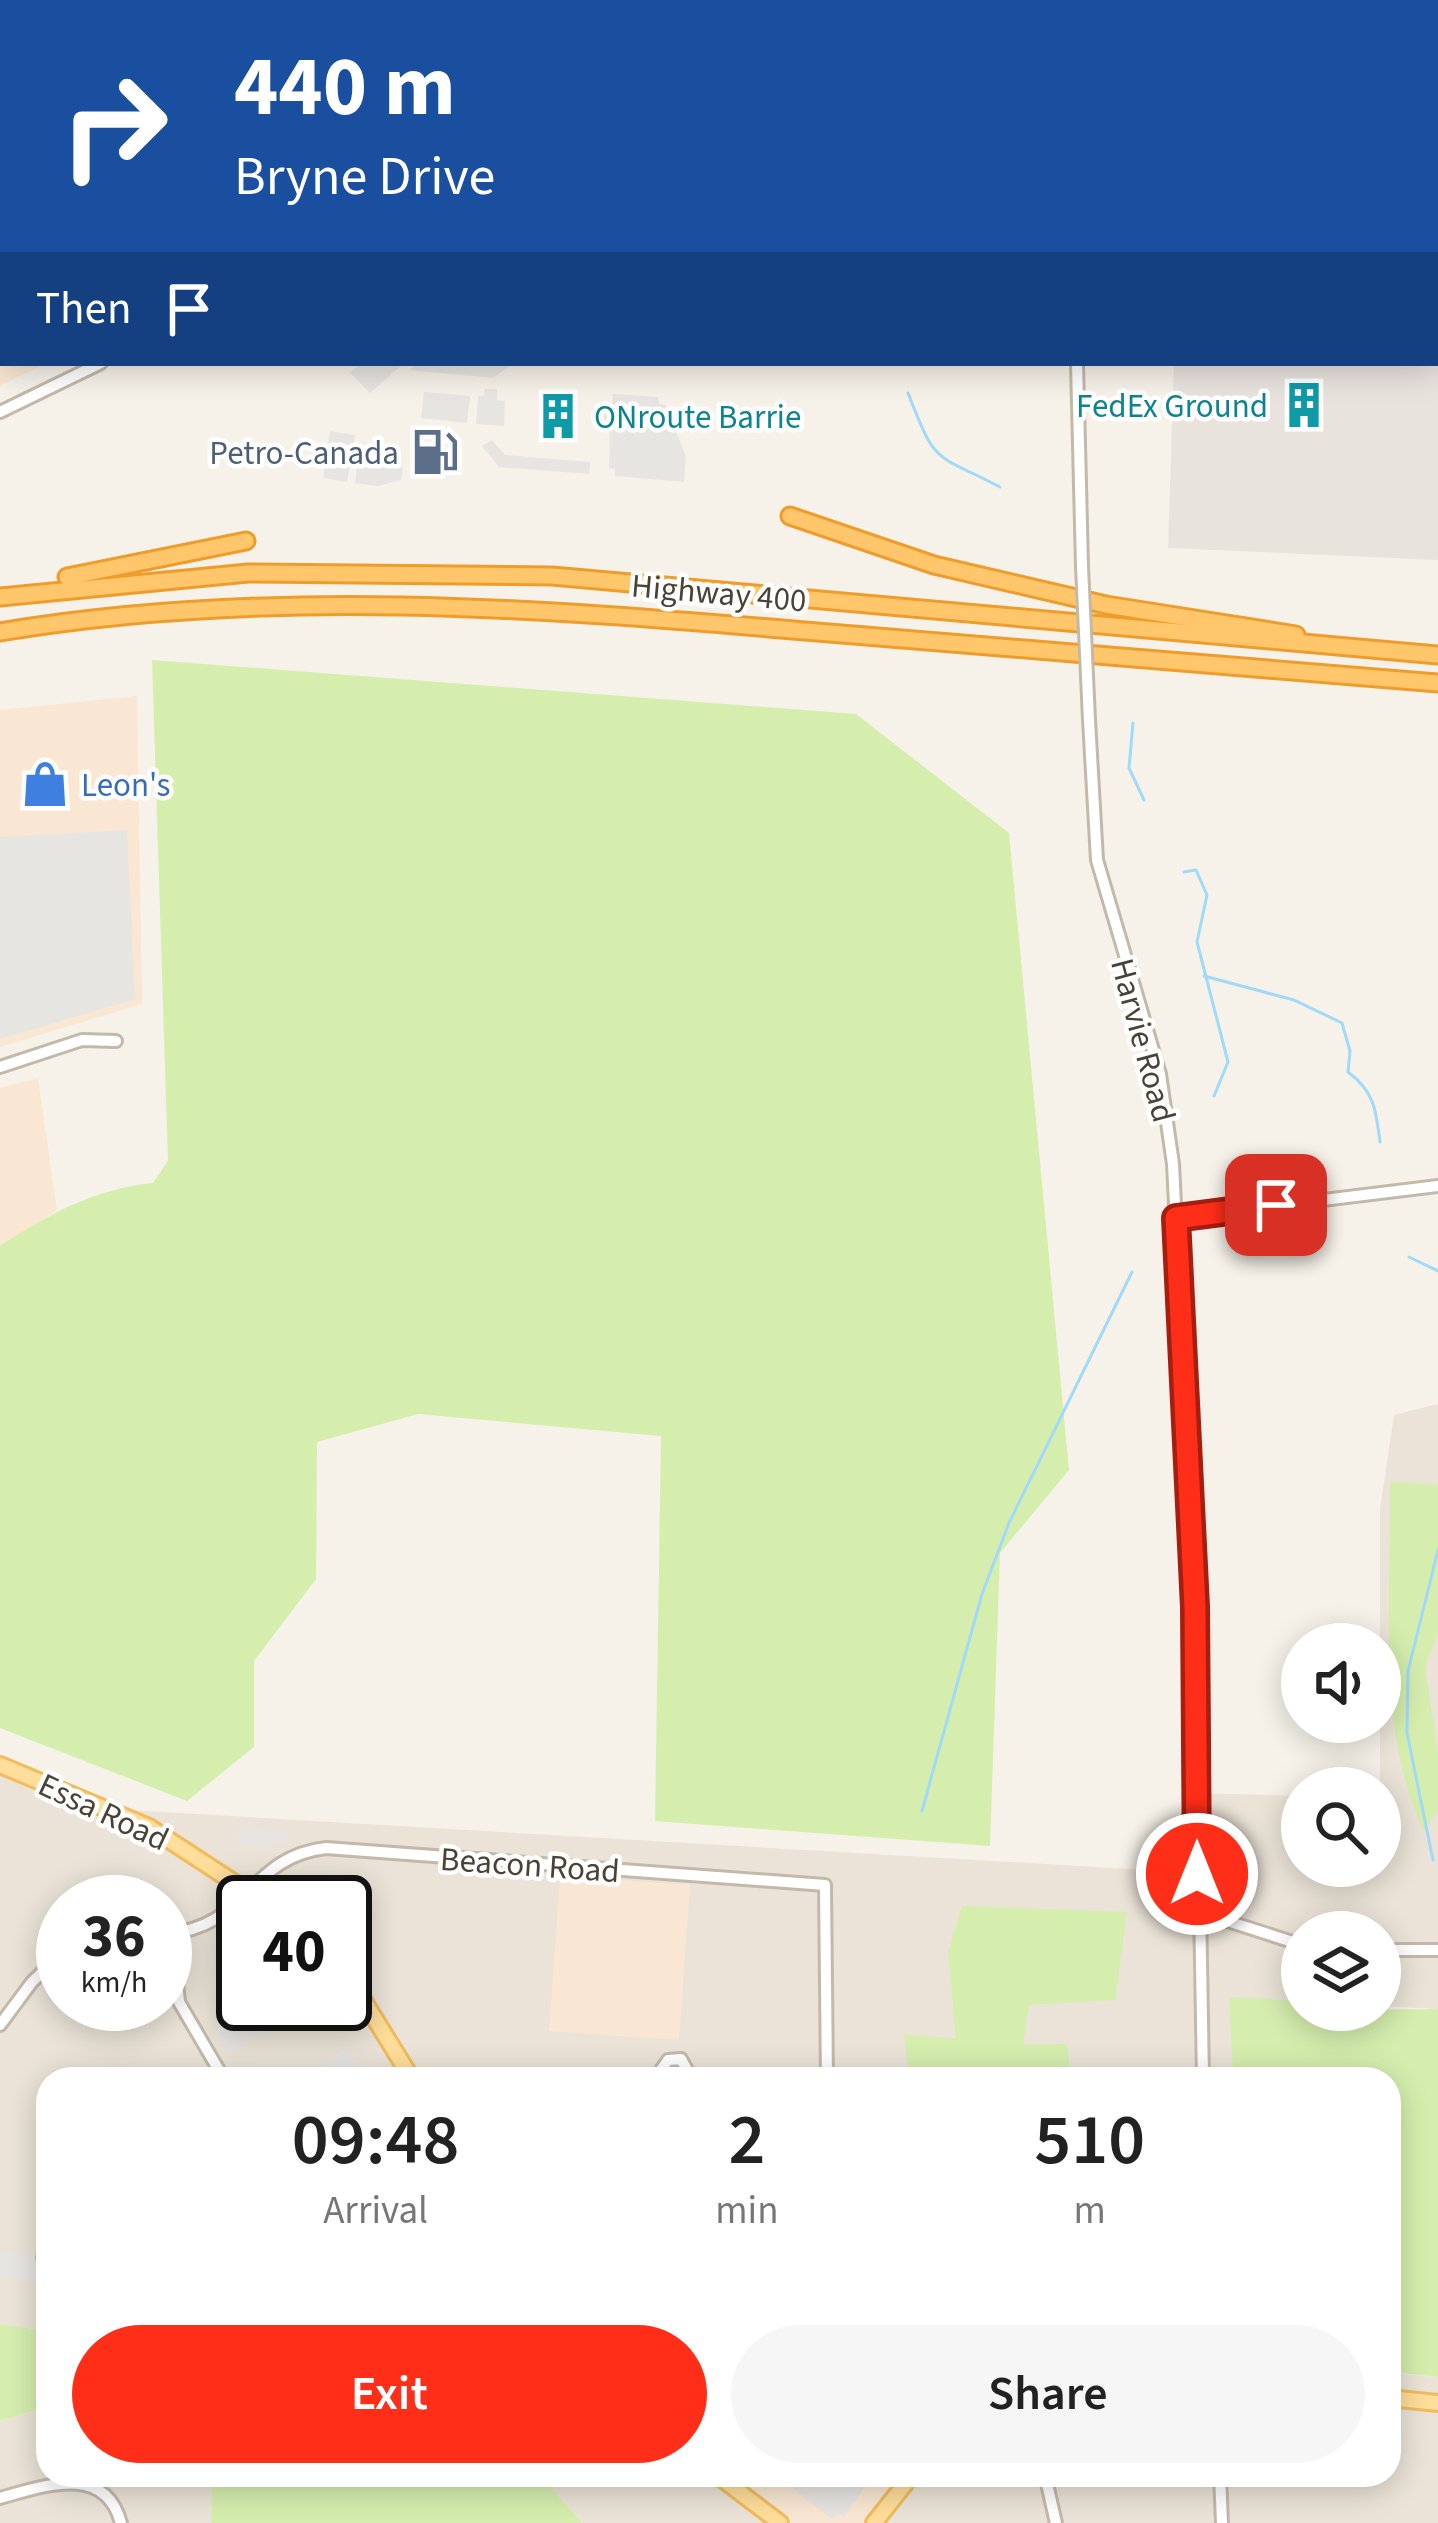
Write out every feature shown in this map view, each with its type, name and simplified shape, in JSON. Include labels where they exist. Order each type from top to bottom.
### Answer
[{"type":"highway","points":[[790,516],[934,565],[1106,605],[1352,649]]},
{"type":"highway","points":[[4,596],[59,578],[246,541]]},
{"type":"highway","name":"Highway 400","points":[[4,596],[248,573],[552,576],[1438,655]]},
{"type":"highway","name":"Highway 400","points":[[0,632],[184,610],[350,604],[544,609],[1438,682]]},
{"type":"main road","name":"Essa Road","points":[[0,1765],[130,1818],[225,1875]]},
{"type":"main road","points":[[372,2014],[405,2067]]},
{"type":"main road","points":[[1401,2399],[1438,2403]]},
{"type":"main road","points":[[733,2487],[780,2523]]},
{"type":"main road","points":[[874,2523],[902,2487]]},
{"type":"street","points":[[0,412],[95,366]]},
{"type":"street","name":"Harvie Road","points":[[1077,366],[1097,860],[1113,928],[1160,1074],[1176,1218],[1195,1607],[1203,2067]]},
{"type":"street","points":[[0,1067],[82,1040],[116,1041]]},
{"type":"street","points":[[1176,1218],[1438,1186]]},
{"type":"street","name":"Beacon Road","points":[[264,1875],[279,1860],[326,1848],[825,1885],[827,2067]]},
{"type":"street","points":[[1198,1918],[1226,1920],[1281,1938]]},
{"type":"street","points":[[1401,1950],[1438,1951]]},
{"type":"street","points":[[0,2025],[36,1978]]},
{"type":"street","points":[[192,2025],[217,2067]]},
{"type":"street","points":[[0,2498],[49,2487]]},
{"type":"street","points":[[96,2487],[118,2509],[122,2523]]},
{"type":"street","points":[[1048,2487],[1056,2523]]},
{"type":"street","points":[[1220,2487],[1222,2523]]},
{"type":"shaded area","points":[[0,366],[41,366],[0,386]]},
{"type":"shaded area","points":[[358,366],[401,366],[370,393],[350,373]]},
{"type":"shaded area","points":[[415,366],[510,366],[493,378],[409,370]]},
{"type":"shaded area","points":[[1174,366],[1438,366],[1438,560],[1168,548]]},
{"type":"shaded area","points":[[485,389],[497,389],[497,400],[505,401],[504,426],[476,424],[478,396],[484,396]]},
{"type":"shaded area","points":[[424,392],[470,396],[467,423],[421,418]]},
{"type":"shaded area","points":[[613,394],[658,397],[659,404],[666,405],[686,457],[684,482],[615,476],[615,469],[609,468],[610,422],[604,421],[604,404],[612,404]]},
{"type":"shaded area","points":[[330,431],[355,435],[347,482],[323,478]]},
{"type":"shaded area","points":[[492,440],[505,455],[590,462],[589,474],[499,467],[482,446]]},
{"type":"shaded area","points":[[358,463],[403,468],[401,480],[378,486],[355,483]]},
{"type":"shaded area","points":[[137,696],[142,1004],[0,1047],[0,710]]},
{"type":"shaded area","points":[[127,830],[135,999],[0,1039],[0,837]]},
{"type":"shaded area","points":[[38,1078],[57,1210],[0,1246],[0,1088]]},
{"type":"shaded area","points":[[1438,1404],[1438,2009],[1401,2007],[1401,1911],[1281,1911],[1281,2000],[1230,1998],[1233,2067],[36,2067],[36,2329],[0,2324],[0,1765],[112,1809],[1196,1873],[1197,1793],[1281,1795],[1281,1887],[1401,1887],[1401,1767],[1380,1767],[1380,1743],[1401,1743],[1401,1623],[1380,1623],[1380,1509],[1394,1415]]},
{"type":"shaded area","points":[[238,1828],[288,1833],[290,1837],[282,1844],[269,1840],[266,1848],[236,1844]]},
{"type":"shaded area","points":[[560,1876],[690,1885],[679,2040],[549,2031]]},
{"type":"shaded area","points":[[216,2029],[263,2031],[231,2054],[213,2031]]},
{"type":"shaded area","points":[[346,2047],[362,2067],[321,2067]]},
{"type":"shaded area","points":[[0,2253],[36,2256],[36,2281],[0,2278]]},
{"type":"shaded area","points":[[1401,2374],[1438,2377],[1438,2523],[874,2523],[902,2487],[1401,2487]]},
{"type":"shaded area","points":[[36,2410],[36,2487],[212,2487],[211,2523],[0,2523],[0,2421]]},
{"type":"shaded area","points":[[550,2487],[733,2487],[780,2523],[582,2523]]},
{"type":"shaded area","points":[[733,2487],[902,2487],[874,2523],[780,2523]]},
{"type":"shaded area","points":[[791,2487],[865,2487],[844,2517],[838,2513],[832,2519]]},
{"type":"green space","points":[[152,660],[856,714],[1009,833],[1069,1470],[1000,1553],[990,1846],[655,1821],[661,1436],[418,1414],[317,1442],[316,1579],[254,1661],[254,1747],[187,1801],[0,1728],[0,1246],[73,1205],[153,1183],[168,1161]]},
{"type":"green space","points":[[1390,1481],[1438,1485],[1438,1633],[1425,1667],[1438,1752],[1438,1809],[1424,1832],[1398,1749],[1401,1623],[1389,1623]]},
{"type":"green space","points":[[962,1906],[1127,1912],[1115,2000],[1029,2005],[1023,2045],[1067,2044],[1070,2067],[908,2067],[904,2034],[956,2039],[948,1952]]},
{"type":"green space","points":[[1229,1997],[1281,2000],[1281,2031],[1401,2031],[1401,2009],[1438,2009],[1438,2377],[1401,2373],[1401,2067],[1232,2067]]},
{"type":"green space","points":[[0,2324],[36,2329],[36,2410],[0,2421]]},
{"type":"green space","points":[[212,2487],[550,2487],[582,2523],[211,2523]]},
{"type":"waterway","points":[[908,393],[925,434],[940,455],[1000,487]]},
{"type":"waterway","points":[[1133,723],[1129,768],[1144,800]]},
{"type":"waterway","points":[[1184,872],[1196,870],[1207,895],[1197,942],[1228,1062],[1214,1096]]},
{"type":"waterway","points":[[1204,976],[1294,1000],[1342,1023],[1350,1051],[1348,1072],[1369,1095],[1380,1142]]},
{"type":"waterway","points":[[1409,1257],[1438,1271]]},
{"type":"waterway","points":[[922,1811],[982,1594],[1009,1523],[1132,1272]]},
{"type":"waterway","points":[[1433,1860],[1407,1733],[1408,1671],[1438,1550]]},
{"type":"place","name":"FedEx Ground","points":[[1304,405]]},
{"type":"place","name":"ONroute Barrie","points":[[558,416]]},
{"type":"place","name":"Petro-Canada","points":[[435,452]]},
{"type":"place","name":"Leon's","points":[[45,784]]},
{"type":"route","points":[[1197,1874],[1195,1607],[1176,1218],[1276,1205]]}]
